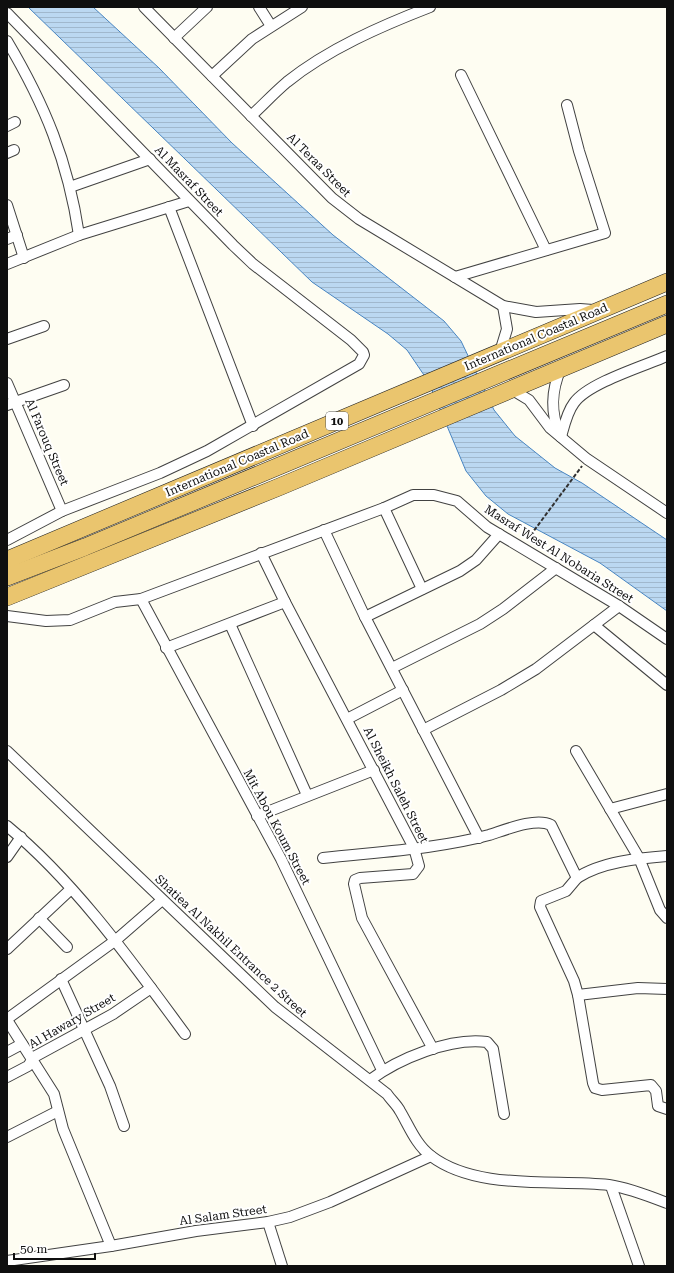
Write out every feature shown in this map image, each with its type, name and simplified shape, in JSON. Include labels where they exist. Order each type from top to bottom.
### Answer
[{"type":"highway","name":"International Coastal Road","points":[[7,560],[667,282]]},
{"type":"highway","points":[[14,574],[667,304]]},
{"type":"highway","points":[[7,597],[48,582],[411,432],[667,324]]},
{"type":"street","name":"Al Teraa Street","points":[[144,7],[332,198],[349,213],[503,306],[536,312],[580,309],[598,311]]},
{"type":"street","points":[[174,38],[207,7]]},
{"type":"street","points":[[259,7],[271,26]]},
{"type":"street","points":[[212,76],[252,39],[302,7]]},
{"type":"street","points":[[251,116],[287,82],[320,60],[408,11],[430,7]]},
{"type":"street","name":"Al Masraf Street","points":[[7,13],[150,158],[189,201],[253,264],[327,319],[363,352],[364,355],[359,364],[253,426]]},
{"type":"street","points":[[7,41],[28,75],[45,111],[59,149],[70,187],[79,235]]},
{"type":"street","points":[[461,75],[546,250]]},
{"type":"street","points":[[455,277],[606,232],[579,151],[567,105]]},
{"type":"street","points":[[70,187],[150,158]]},
{"type":"street","points":[[7,264],[79,235],[189,201]]},
{"type":"street","points":[[7,205],[24,258]]},
{"type":"street","points":[[7,540],[62,511],[160,473],[253,426],[170,207]]},
{"type":"street","points":[[7,239],[17,235]]},
{"type":"street","points":[[500,352],[508,330],[503,306]]},
{"type":"street","points":[[7,339],[44,326]]},
{"type":"street","points":[[560,437],[569,411],[580,396],[596,386],[667,356]]},
{"type":"street","points":[[560,437],[554,419],[552,398],[561,368]]},
{"type":"street","name":"Al Farouq Street","points":[[7,383],[11,404],[62,511]]},
{"type":"street","points":[[11,404],[64,385]]},
{"type":"street","points":[[511,389],[529,400],[543,421],[587,459],[667,513]]},
{"type":"street","name":"Masraf West Al Nobaria Street","points":[[384,508],[413,495],[434,495],[456,501],[487,527],[619,606],[667,639]]},
{"type":"street","points":[[7,616],[46,621],[70,620],[115,602],[141,599],[384,508],[422,589]]},
{"type":"street","points":[[324,530],[365,617],[479,838]]},
{"type":"street","points":[[365,617],[460,570],[476,560],[499,534]]},
{"type":"street","name":"Al Sheikh Saleh Street","points":[[261,554],[414,848],[418,866],[413,874],[358,878],[354,884],[362,918],[433,1049]]},
{"type":"street","points":[[392,668],[480,624],[503,609],[556,568]]},
{"type":"street","name":"Mit Abou Koum Street","points":[[141,599],[166,648],[281,859],[382,1070]]},
{"type":"street","points":[[166,648],[285,602]]},
{"type":"street","points":[[423,730],[501,690],[536,669],[619,606]]},
{"type":"street","points":[[230,624],[307,795]]},
{"type":"street","points":[[594,625],[667,685]]},
{"type":"street","points":[[347,719],[403,690]]},
{"type":"street","points":[[576,751],[639,858],[660,910],[667,918]]},
{"type":"street","name":"Shatiea Al Nakhil Entrance 2 Street","points":[[8,753],[275,1007],[387,1094],[399,1109],[421,1146],[430,1156],[456,1169],[492,1179],[611,1186],[640,1193],[667,1203]]},
{"type":"street","points":[[257,816],[307,795],[374,770]]},
{"type":"street","points":[[610,809],[667,794]]},
{"type":"street","points":[[323,858],[414,848],[479,838],[538,822],[547,822],[554,829],[578,878]]},
{"type":"street","points":[[7,826],[21,837],[71,889],[116,940],[185,1034]]},
{"type":"street","points":[[7,857],[21,837]]},
{"type":"street","points":[[667,856],[639,858],[592,870],[578,878],[566,891],[541,902],[540,907],[574,981],[578,995],[595,1088],[602,1090],[650,1084],[655,1088],[658,1106],[667,1109]]},
{"type":"street","points":[[7,949],[71,889]]},
{"type":"street","points":[[112,1246],[62,1129],[50,1086],[7,1020],[116,940],[162,900]]},
{"type":"street","points":[[39,918],[67,947]]},
{"type":"street","points":[[61,979],[110,1086],[124,1126]]},
{"type":"street","name":"Al Hawary Street","points":[[7,1077],[28,1066],[32,1060],[113,1014],[151,988]]},
{"type":"street","points":[[578,995],[638,988],[667,989]]},
{"type":"street","points":[[370,1080],[382,1070],[407,1058],[433,1049],[458,1044],[484,1042],[489,1044],[493,1049],[504,1114]]},
{"type":"street","points":[[7,1052],[22,1044]]},
{"type":"street","points":[[7,1137],[58,1111]]},
{"type":"street","name":"Al Salam Street","points":[[7,1261],[22,1263],[196,1231],[268,1222],[307,1212],[430,1156]]},
{"type":"street","points":[[611,1186],[639,1266]]},
{"type":"street","points":[[268,1222],[282,1266]]},
{"type":"path","points":[[533,532],[581,468]]},
{"type":"water","points":[[28,7],[93,7],[159,68],[232,143],[333,235],[444,321],[461,341],[494,410],[515,436],[555,468],[582,483],[667,540],[667,611],[600,563],[508,514],[486,496],[466,471],[428,381],[407,350],[388,334],[312,282]]}]
